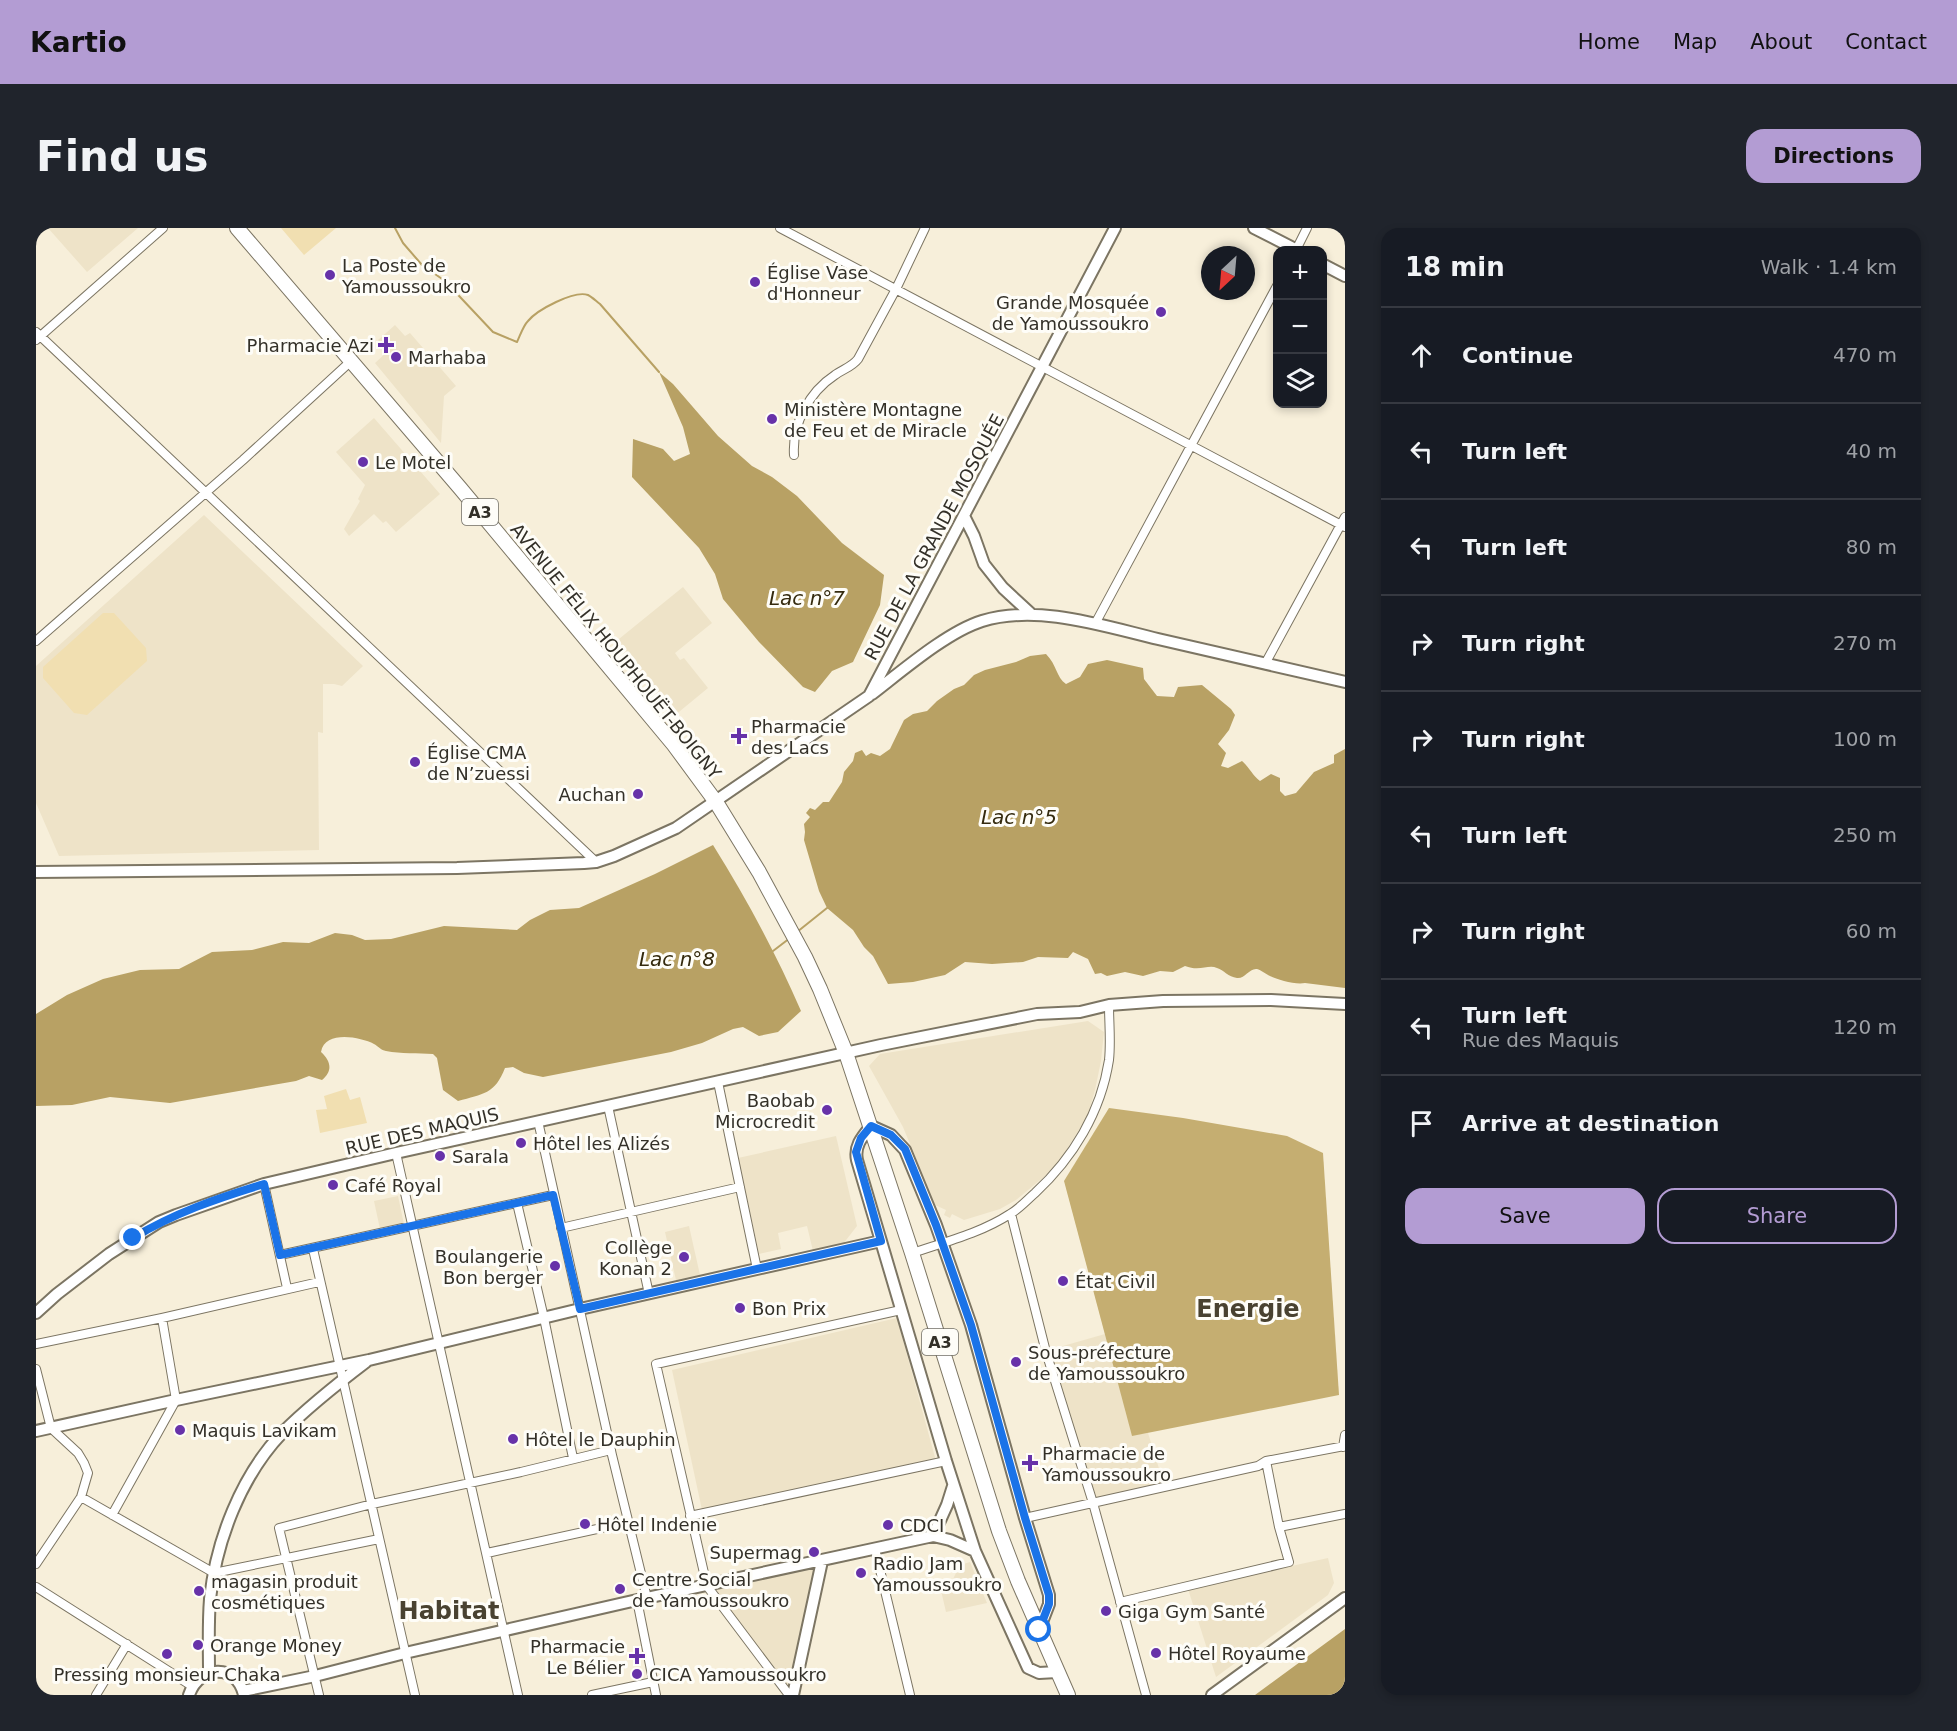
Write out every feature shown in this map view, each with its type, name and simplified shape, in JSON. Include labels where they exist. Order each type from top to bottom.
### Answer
[{"type":"highway","name":"AVENUE FÉLIX HOUPHOUËT-BOIGNY","points":[[237,228],[460,488],[674,745],[716,802],[759,872],[805,957],[828,1006],[846,1053],[912,1252],[999,1531],[1068,1695]]},
{"type":"street","points":[[163,228],[37,336],[596,862]]},
{"type":"street","points":[[780,228],[1343,526]]},
{"type":"street","points":[[794,455],[795,436],[805,406],[828,380],[854,364],[858,359],[896,290],[925,228]]},
{"type":"street","name":"RUE DE LA GRANDE MOSQUÉE","points":[[36,871],[457,868],[596,862],[644,844],[676,828],[869,696],[1115,228]]},
{"type":"street","points":[[1254,228],[1288,246]]},
{"type":"street","points":[[1298,246],[1307,228]]},
{"type":"street","points":[[1327,266],[1345,276]]},
{"type":"street","points":[[1095,624],[1273,293]]},
{"type":"street","points":[[36,641],[350,362]]},
{"type":"street","points":[[964,516],[984,564],[1003,588],[1030,614]]},
{"type":"street","points":[[1265,664],[1343,526],[1345,517]]},
{"type":"street","points":[[869,696],[916,660],[963,630],[981,621],[1030,614],[1095,624],[1345,682]]},
{"type":"street","name":"RUE DES MAQUIS","points":[[37,1310],[109,1254],[159,1222],[195,1207],[264,1184],[396,1153],[846,1053],[1037,1014],[1080,1012],[1109,1005],[1214,999],[1344,1005]]},
{"type":"street","points":[[912,1252],[982,1228],[1011,1214],[1053,1176],[1078,1143],[1100,1095],[1109,1057],[1109,1005]]},
{"type":"street","points":[[718,1082],[757,1269]]},
{"type":"street","points":[[608,1106],[649,1294]]},
{"type":"street","points":[[538,1121],[629,1522],[656,1695]]},
{"type":"street","points":[[1039,1630],[1049,1604],[1049,1595],[971,1325],[905,1149],[891,1135],[871,1126],[861,1138],[856,1154],[946,1461],[975,1551],[1028,1668],[1039,1673],[1057,1672]]},
{"type":"street","points":[[396,1153],[518,1695]]},
{"type":"street","points":[[264,1184],[287,1288]]},
{"type":"street","points":[[561,1228],[740,1187]]},
{"type":"street","points":[[280,1255],[553,1195]]},
{"type":"street","points":[[517,1203],[573,1458]]},
{"type":"street","points":[[1011,1214],[1046,1352],[1094,1503],[1146,1695]]},
{"type":"street","points":[[36,1431],[369,1360],[580,1309],[881,1241]]},
{"type":"street","points":[[313,1249],[415,1695]]},
{"type":"street","points":[[36,1344],[319,1282]]},
{"type":"street","points":[[791,1695],[707,1586],[656,1364],[901,1310]]},
{"type":"street","points":[[112,1515],[176,1400],[162,1318]]},
{"type":"street","points":[[209,1673],[208,1624],[214,1573],[235,1508],[261,1459],[281,1435],[342,1380],[369,1360]]},
{"type":"street","points":[[36,1369],[51,1428],[78,1453],[88,1473],[81,1497],[36,1564]]},
{"type":"street","points":[[1025,1518],[1258,1466],[1266,1461],[1344,1447],[1345,1435]]},
{"type":"street","points":[[319,1695],[279,1528],[372,1504],[611,1450]]},
{"type":"street","points":[[690,1516],[946,1461]]},
{"type":"street","points":[[1120,1602],[1289,1562],[1279,1527],[1266,1461]]},
{"type":"street","points":[[933,1536],[947,1505],[953,1484]]},
{"type":"street","points":[[81,1497],[214,1573],[380,1539]]},
{"type":"street","points":[[1279,1527],[1345,1514]]},
{"type":"street","points":[[487,1553],[629,1522]]},
{"type":"street","points":[[36,1587],[128,1644],[191,1691],[199,1678],[209,1673],[219,1672],[230,1675],[238,1682],[243,1693],[642,1599],[933,1536],[950,1540],[975,1551]]},
{"type":"street","points":[[875,1550],[910,1695]]},
{"type":"street","points":[[791,1695],[822,1561]]},
{"type":"street","points":[[1212,1695],[1345,1598]]},
{"type":"street","points":[[96,1695],[128,1644]]},
{"type":"street","points":[[592,1695],[653,1682]]},
{"type":"shaded area","points":[[48,228],[138,228],[87,272]]},
{"type":"shaded area","points":[[281,228],[336,228],[304,255]]},
{"type":"shaded area","points":[[395,325],[405,336],[410,333],[456,386],[444,396],[441,443],[375,363],[388,351],[378,340]]},
{"type":"shaded area","points":[[374,418],[440,494],[396,532],[386,521],[383,523],[374,514],[349,536],[344,529],[360,501],[358,499],[365,485],[336,452]]},
{"type":"shaded area","points":[[204,515],[363,666],[342,686],[323,684],[323,733],[318,732],[319,850],[59,856],[36,803],[36,666]]},
{"type":"shaded area","points":[[683,587],[712,623],[675,653],[680,660],[684,658],[708,688],[674,716],[614,643]]},
{"type":"shaded area","points":[[103,613],[114,613],[146,648],[147,661],[87,715],[74,713],[43,678],[43,667]]},
{"type":"shaded area","points":[[1088,1021],[1104,1032],[1101,1061],[1088,1115],[1063,1156],[1045,1176],[1016,1200],[1000,1209],[964,1220],[952,1214],[950,1218],[944,1215],[946,1210],[935,1205],[903,1127],[869,1066],[880,1054]]},
{"type":"shaded area","points":[[346,1089],[350,1100],[360,1097],[367,1123],[320,1133],[316,1110],[327,1109],[324,1096]]},
{"type":"shaded area","points":[[1109,1108],[1287,1136],[1323,1153],[1339,1395],[1132,1436],[1064,1181]]},
{"type":"shaded area","points":[[836,1136],[857,1226],[843,1244],[813,1251],[807,1226],[778,1233],[781,1249],[759,1254],[738,1158]]},
{"type":"shaded area","points":[[398,1196],[404,1224],[380,1229],[374,1201]]},
{"type":"shaded area","name":"Collège Konan 2","points":[[689,1226],[700,1275],[676,1280],[665,1232]]},
{"type":"shaded area","points":[[897,1318],[936,1461],[702,1510],[672,1370]]},
{"type":"shaded area","points":[[1105,1334],[1132,1435],[1148,1433],[1165,1488],[1093,1503],[1049,1350]]},
{"type":"shaded area","points":[[1328,1558],[1334,1583],[1328,1595],[1216,1677],[1188,1589]]},
{"type":"shaded area","points":[[970,1562],[987,1603],[946,1612],[940,1586],[950,1585],[960,1565]]},
{"type":"shaded area","points":[[818,1567],[789,1688],[710,1588]]},
{"type":"water","name":"Lac n°7","points":[[659,372],[673,384],[718,436],[752,466],[772,477],[797,496],[842,543],[884,575],[880,605],[853,662],[832,671],[815,692],[803,687],[759,642],[723,599],[715,574],[699,548],[632,477],[633,439],[663,449],[674,461],[690,454],[683,427]]},
{"type":"water","name":"Lac n°5","points":[[1046,654],[1066,684],[1080,677],[1088,664],[1107,660],[1143,668],[1144,679],[1157,696],[1174,697],[1178,687],[1202,685],[1235,715],[1229,730],[1218,744],[1226,753],[1221,766],[1228,768],[1242,761],[1260,781],[1271,774],[1280,778],[1280,791],[1285,796],[1296,793],[1314,772],[1334,763],[1334,755],[1345,749],[1345,988],[1287,982],[1273,978],[1257,969],[1237,978],[1214,967],[1185,966],[1173,972],[1160,971],[1143,976],[1125,972],[1107,976],[1101,973],[1095,974],[1088,959],[1073,952],[1068,958],[1038,957],[1023,962],[992,964],[965,962],[945,975],[913,982],[888,984],[873,956],[853,930],[827,908],[819,891],[804,840],[804,824],[810,817],[806,813],[810,808],[815,810],[823,802],[829,802],[842,782],[844,772],[853,761],[855,753],[862,750],[866,756],[871,753],[880,756],[890,749],[904,720],[913,714],[927,711],[937,701],[985,670],[1030,656]]},
{"type":"water","name":"Lac n°8","points":[[713,845],[760,926],[801,1011],[778,1032],[759,1036],[743,1027],[671,1052],[543,1077],[524,1073],[513,1067],[505,1068],[497,1083],[487,1092],[458,1101],[443,1090],[437,1058],[433,1054],[386,1051],[368,1041],[344,1037],[329,1040],[324,1045],[321,1052],[327,1059],[329,1070],[322,1080],[309,1076],[296,1081],[170,1103],[110,1097],[72,1105],[36,1106],[36,1014],[67,995],[103,979],[140,970],[179,969],[212,952],[252,950],[283,942],[309,943],[335,933],[352,935],[365,940],[391,939],[444,926],[517,930],[530,920],[550,910],[579,908]]},
{"type":"water","points":[[1345,1629],[1345,1695],[1255,1695]]},
{"type":"waterway","points":[[395,228],[403,243],[422,265],[445,281],[493,332],[517,342],[526,323],[539,312],[565,298],[574,295],[588,295],[600,304],[659,372]]},
{"type":"waterway","points":[[797,932],[827,908]]},
{"type":"waterway","points":[[773,951],[790,938]]},
{"type":"place","name":"La Poste de Yamoussoukro","points":[[330,275]]},
{"type":"place","name":"Église Vase d'Honneur","points":[[755,282]]},
{"type":"place","name":"Grande Mosquée de Yamoussoukro","points":[[1161,312]]},
{"type":"place","name":"Pharmacie Azi","points":[[386,345]]},
{"type":"place","name":"Marhaba","points":[[396,357]]},
{"type":"place","name":"Ministère Montagne de Feu et de Miracle","points":[[772,419]]},
{"type":"place","name":"Le Motel","points":[[363,462]]},
{"type":"place","name":"Pharmacie des Lacs","points":[[739,736]]},
{"type":"place","name":"Église CMA de N’zuessi","points":[[415,762]]},
{"type":"place","name":"Auchan","points":[[638,794]]},
{"type":"place","name":"Baobab Microcredit","points":[[827,1110]]},
{"type":"place","name":"Hôtel les Alizés","points":[[521,1143]]},
{"type":"place","name":"Sarala","points":[[440,1156]]},
{"type":"place","name":"Café Royal","points":[[333,1185]]},
{"type":"place","name":"Collège Konan 2","points":[[684,1257]]},
{"type":"place","name":"Boulangerie Bon berger","points":[[555,1266]]},
{"type":"place","name":"État Civil","points":[[1063,1281]]},
{"type":"place","name":"Bon Prix","points":[[740,1308]]},
{"type":"place","name":"Sous-préfecture de Yamoussoukro","points":[[1016,1362]]},
{"type":"place","name":"Maquis Lavikam","points":[[180,1430]]},
{"type":"place","name":"Hôtel le Dauphin","points":[[513,1439]]},
{"type":"place","name":"Pharmacie de Yamoussoukro","points":[[1030,1463]]},
{"type":"place","name":"Hôtel Indenie","points":[[585,1524]]},
{"type":"place","name":"CDCI","points":[[888,1525]]},
{"type":"place","name":"Supermag","points":[[814,1552]]},
{"type":"place","name":"Radio Jam Yamoussoukro","points":[[861,1573]]},
{"type":"place","name":"Centre Social de Yamoussoukro","points":[[620,1589]]},
{"type":"place","name":"magasin produit cosmétiques","points":[[199,1591]]},
{"type":"place","name":"Giga Gym Santé","points":[[1106,1611]]},
{"type":"place","name":"Orange Money","points":[[198,1645]]},
{"type":"place","name":"Hôtel Royaume","points":[[1156,1653]]},
{"type":"place","name":"Pressing monsieur Chaka","points":[[167,1654]]},
{"type":"place","name":"Pharmacie Le Bélier","points":[[637,1656]]},
{"type":"place","name":"CICA Yamoussoukro","points":[[637,1674]]},
{"type":"district","name":"Energie","points":[[1248,1309]]},
{"type":"district","name":"Habitat","points":[[449,1611]]},
{"type":"route","points":[[133,1238],[159,1222],[195,1207],[264,1184],[280,1255],[553,1195],[580,1309],[881,1241],[857,1161],[856,1148],[871,1126],[884,1130],[905,1149],[971,1325],[1050,1599],[1039,1630]]}]
